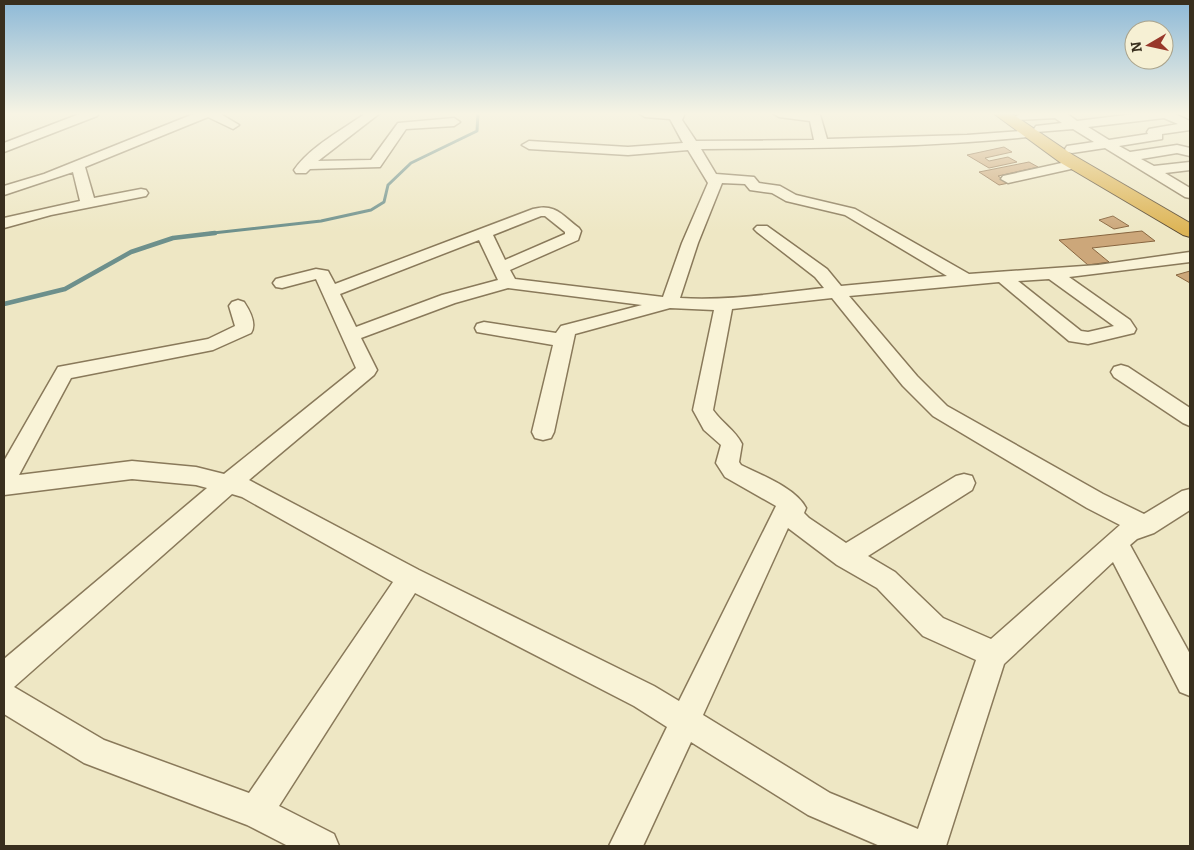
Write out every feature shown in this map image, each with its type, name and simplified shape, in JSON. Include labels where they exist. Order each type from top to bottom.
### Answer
[{"type":"highway","points":[[1069,153],[1190,231]]},
{"type":"highway","points":[[1072,153],[1190,219]]},
{"type":"street","points":[[4,191],[49,177],[111,153]]},
{"type":"street","points":[[296,176],[319,153]]},
{"type":"street","points":[[306,166],[375,164],[383,153]]},
{"type":"street","points":[[670,303],[690,243],[715,183],[714,178],[697,153]]},
{"type":"street","points":[[1008,179],[1036,153]]},
{"type":"street","points":[[1119,153],[1190,194]]},
{"type":"street","points":[[1126,157],[1154,153]]},
{"type":"street","points":[[78,166],[88,204]]},
{"type":"street","points":[[1151,171],[1190,166]]},
{"type":"street","points":[[714,178],[749,180],[755,187],[775,189],[791,198],[850,212],[966,280]]},
{"type":"street","points":[[1172,183],[1190,180]]},
{"type":"street","points":[[4,223],[49,210],[141,193]]},
{"type":"street","points":[[331,291],[545,211],[548,211],[572,231],[572,237],[504,276],[494,285],[417,310],[351,335]]},
{"type":"street","points":[[762,229],[821,273],[910,381],[940,411],[1095,501],[1145,526]]},
{"type":"street","points":[[484,234],[504,276]]},
{"type":"street","points":[[504,276],[670,303],[724,304],[966,280],[1098,270],[1190,257]]},
{"type":"street","points":[[1003,277],[1076,337],[1088,338],[1127,329],[1124,324],[1052,273]]},
{"type":"street","points":[[4,677],[228,484],[367,370],[331,291],[320,274],[282,283]]},
{"type":"street","points":[[543,432],[565,333],[570,329],[670,303]]},
{"type":"street","points":[[724,304],[703,410],[712,424],[728,437],[732,444],[733,450],[727,463],[733,471],[786,500],[794,508],[791,515],[800,525],[846,557],[886,580],[933,627],[994,654]]},
{"type":"street","points":[[4,482],[65,372],[213,344],[244,329],[238,306]]},
{"type":"street","points":[[484,328],[564,340]]},
{"type":"street","points":[[1121,372],[1190,418]]},
{"type":"street","points":[[4,486],[132,470],[196,476],[248,489],[410,578],[644,696],[819,804],[919,846]]},
{"type":"street","points":[[846,557],[964,483]]},
{"type":"street","points":[[929,846],[987,668],[994,654],[1128,532],[1145,526],[1190,498]]},
{"type":"street","points":[[626,846],[782,515],[791,505]]},
{"type":"street","points":[[1116,543],[1190,682]]},
{"type":"street","points":[[256,812],[410,578]]},
{"type":"street","points":[[4,697],[95,752],[256,812],[322,846]]},
{"type":"building","points":[[978,153],[1009,153],[985,158],[989,161],[1008,157],[1017,162],[989,168],[967,155]]},
{"type":"building","points":[[1029,162],[1038,167],[998,176],[1009,183],[999,185],[979,172]]},
{"type":"building","points":[[1113,216],[1129,226],[1114,229],[1099,220]]},
{"type":"building","points":[[1142,231],[1155,241],[1092,248],[1109,262],[1088,265],[1059,240]]},
{"type":"building","points":[[1190,271],[1190,283],[1176,275]]},
{"type":"waterway","points":[[204,234],[321,221],[371,210],[384,202],[388,185],[411,163],[432,153]]},
{"type":"waterway","points":[[4,304],[65,289],[131,252],[173,238],[215,233]]}]
